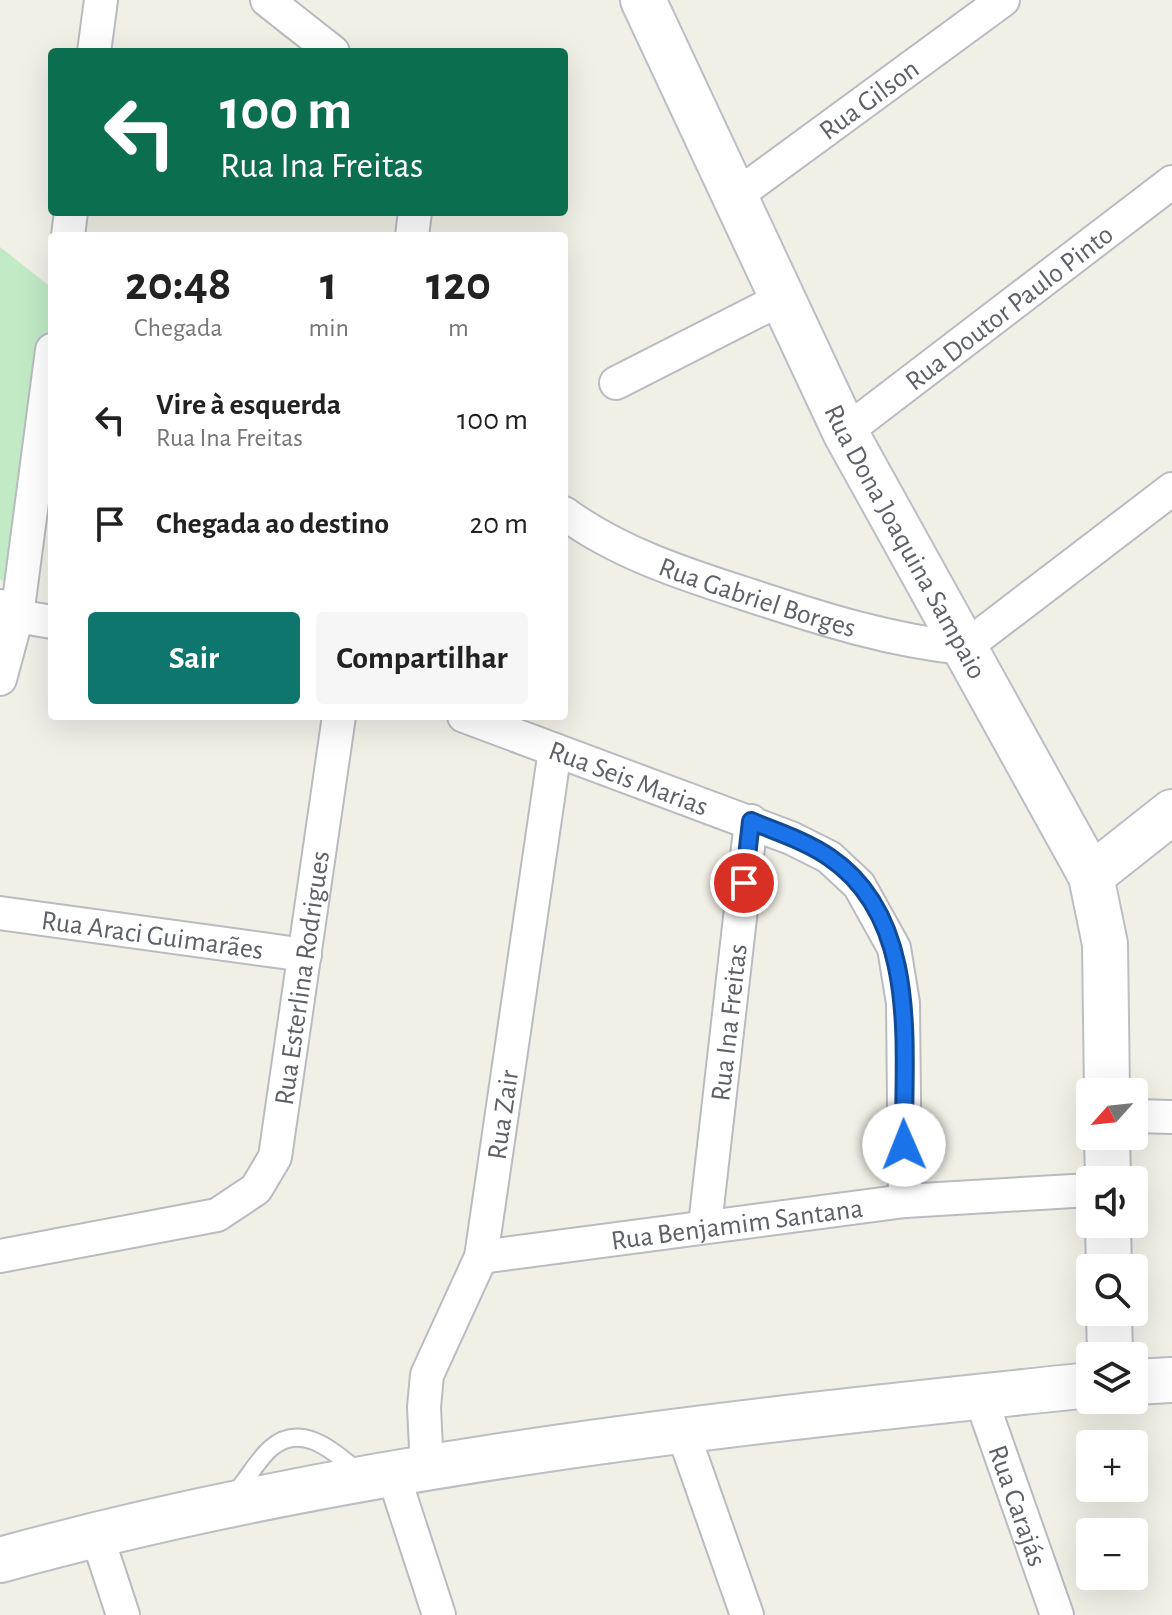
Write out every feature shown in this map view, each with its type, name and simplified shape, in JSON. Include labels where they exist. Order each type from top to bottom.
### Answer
[{"type":"street","points":[[95,48],[101,0]]},
{"type":"street","points":[[267,0],[328,48]]},
{"type":"street","name":"Rua Dona Joaquina Sampaio","points":[[643,0],[845,432],[1091,876],[1105,944],[1107,1078]]},
{"type":"street","name":"Rua Gilson","points":[[733,198],[1003,0]]},
{"type":"street","name":"Rua Doutor Paulo Pinto","points":[[845,432],[1172,182]]},
{"type":"street","points":[[616,383],[781,299]]},
{"type":"street","points":[[0,679],[48,374]]},
{"type":"street","points":[[964,648],[1172,489]]},
{"type":"street","name":"Rua Gabriel Borges","points":[[568,516],[597,535],[636,554],[711,582],[841,624],[918,643],[964,648]]},
{"type":"street","points":[[9,611],[48,621]]},
{"type":"street","name":"Rua Esterlina Rodrigues","points":[[0,1256],[217,1215],[256,1189],[275,1157],[338,720]]},
{"type":"street","name":"Rua Seis Marias","points":[[475,720],[751,821],[829,857],[859,885],[894,948],[903,1003],[905,1201]]},
{"type":"street","name":"Rua Zair","points":[[439,1615],[396,1474],[424,1407],[427,1375],[481,1257],[555,750]]},
{"type":"street","points":[[1091,876],[1172,812]]},
{"type":"street","name":"Rua Ina Freitas","points":[[705,1225],[751,821]]},
{"type":"street","name":"Rua Araci Guimarães","points":[[0,913],[305,955]]},
{"type":"street","points":[[1148,1116],[1172,1117]]},
{"type":"street","name":"Rua Benjamim Santana","points":[[481,1257],[905,1201],[1076,1191]]},
{"type":"street","points":[[1148,1381],[1172,1380]]},
{"type":"street","points":[[0,1560],[96,1533],[396,1474],[683,1433],[1076,1386]]},
{"type":"street","name":"Rua Carajás","points":[[980,1396],[1057,1615]]},
{"type":"street","points":[[683,1433],[747,1615]]},
{"type":"street","points":[[96,1533],[123,1615]]},
{"type":"green space","points":[[0,247],[48,285],[48,335],[5,582],[0,579]]},
{"type":"route","points":[[744,883],[751,821],[829,857],[859,885],[869,900],[894,948],[903,1003],[904,1145]]}]
